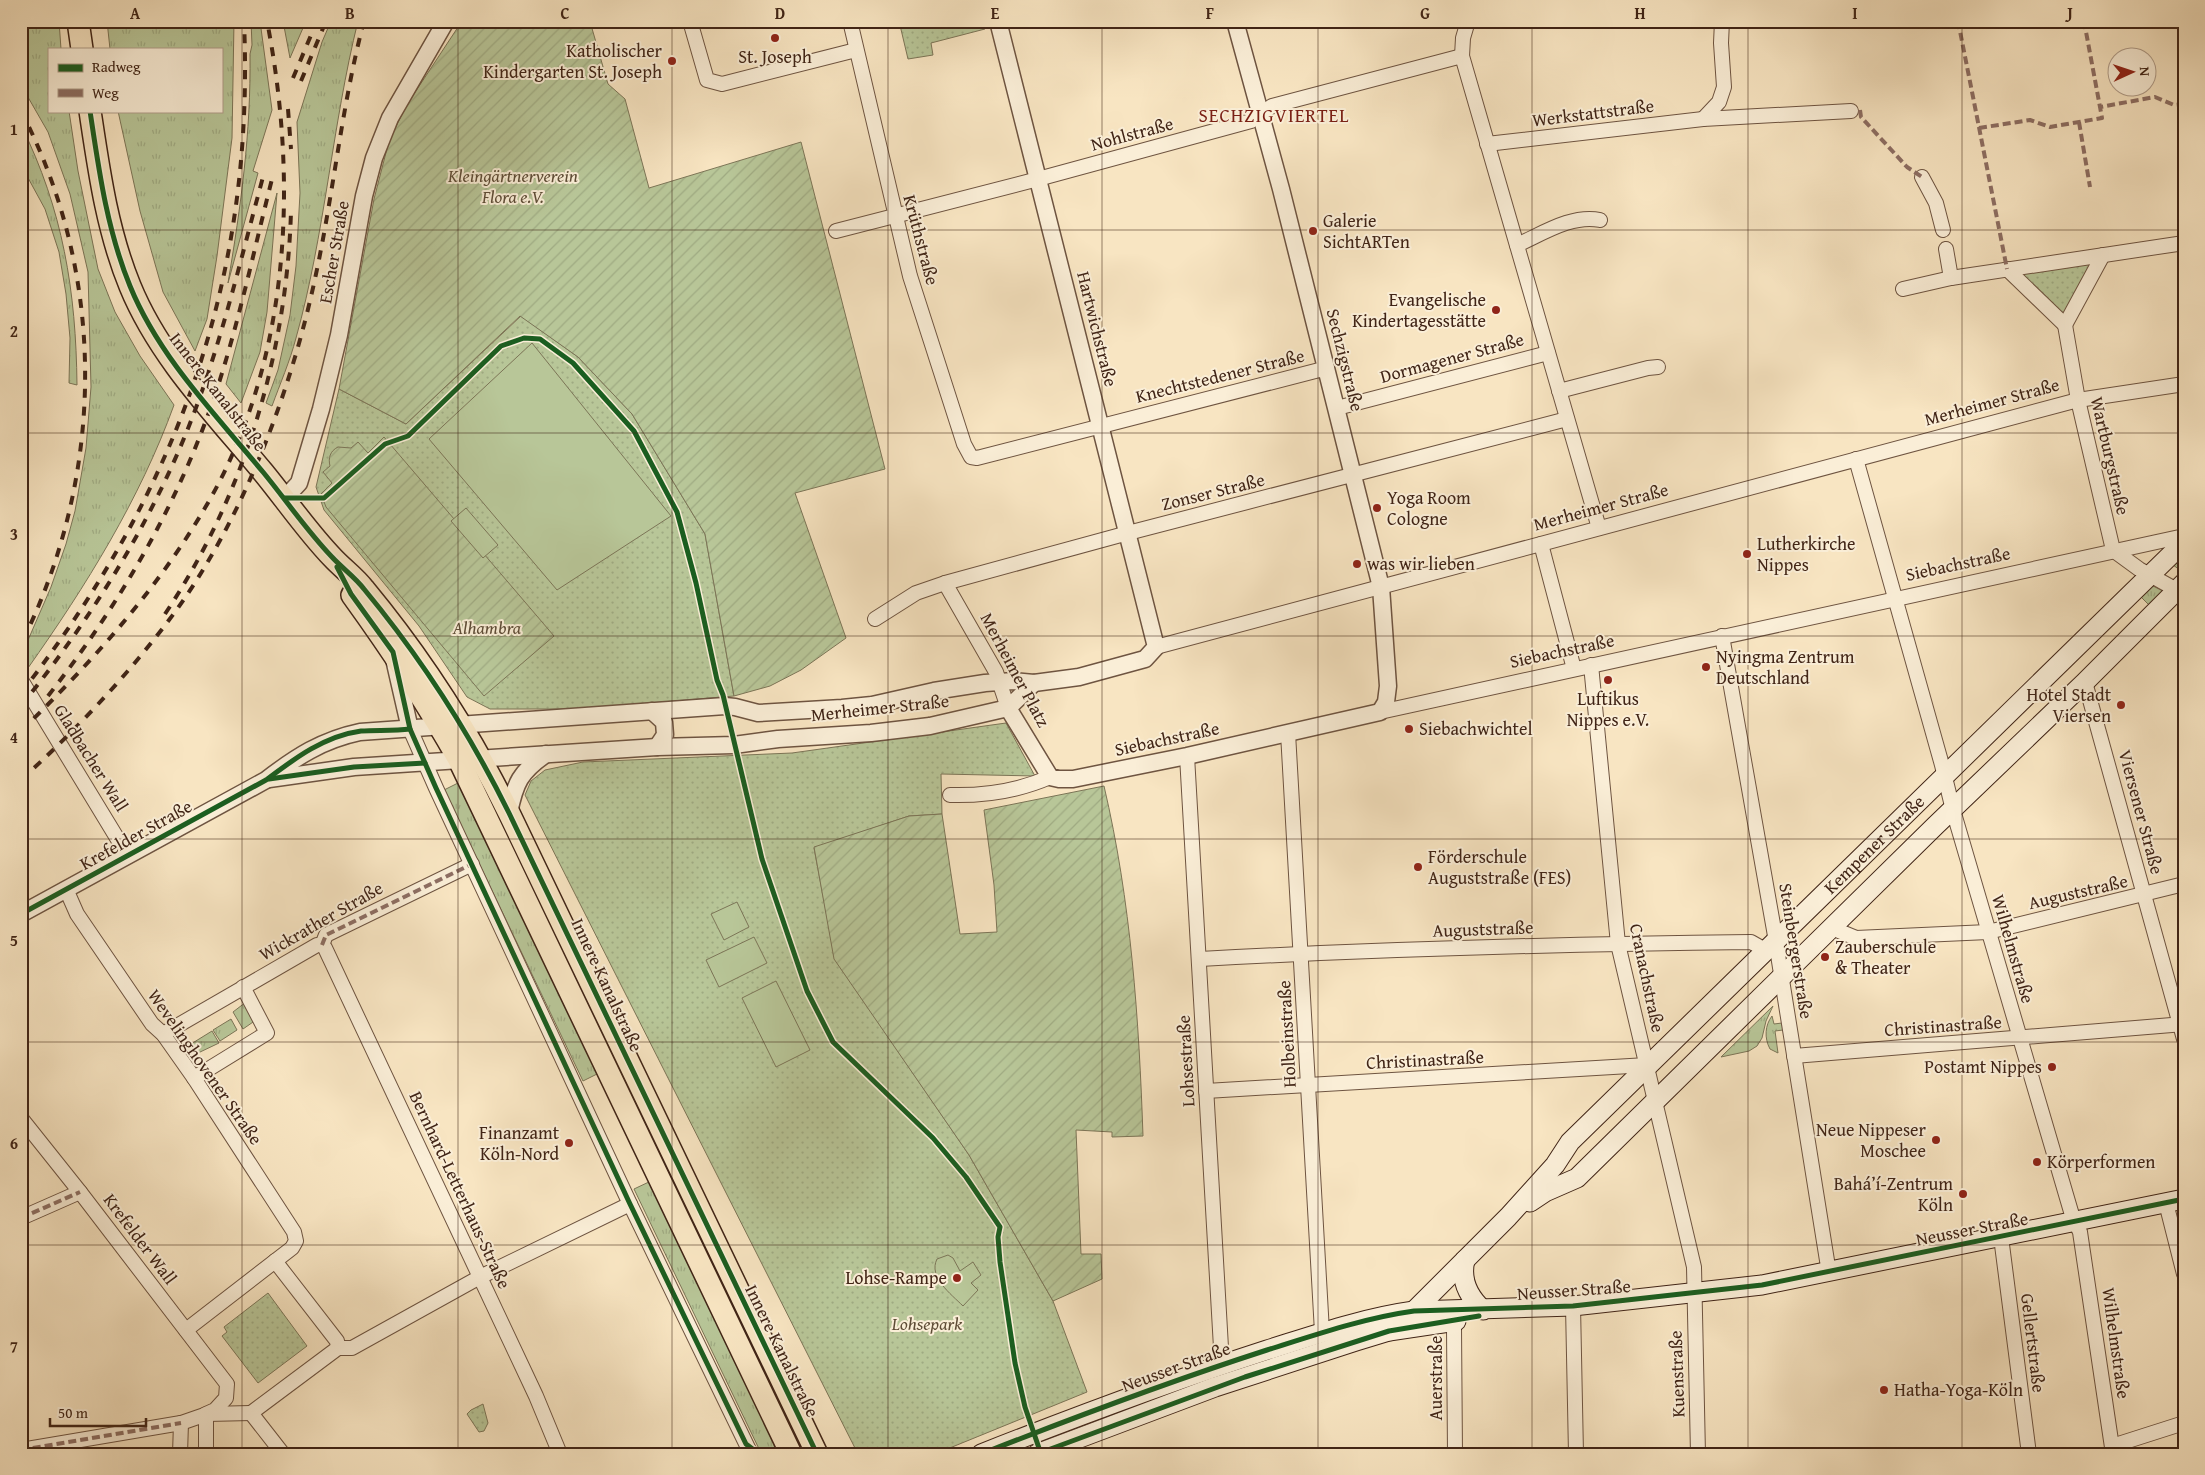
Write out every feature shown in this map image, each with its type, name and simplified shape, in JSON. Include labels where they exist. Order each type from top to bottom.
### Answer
[{"type":"main road","points":[[78,21],[82,48]]},
{"type":"main road","name":"Innere Kanalstraße","points":[[90,112],[106,207],[130,287],[146,318],[181,374],[331,556],[362,587],[406,640],[438,687],[482,759],[816,1454]]},
{"type":"main road","name":"Kempener Straße","points":[[1389,1331],[1414,1311],[1508,1217],[1555,1166],[1570,1142],[1647,1065],[1899,818],[1944,778],[2184,542]]},
{"type":"main road","name":"Innere Kanalstraße","points":[[331,556],[352,594],[393,652],[459,760],[791,1454]]},
{"type":"main road","name":"Kempener Straße","points":[[1508,1217],[1544,1192],[1577,1178],[2182,589]]},
{"type":"main road","points":[[1565,1149],[1575,1166],[1587,1168]]},
{"type":"main road","name":"Neusser Straße","points":[[1037,1454],[1215,1387],[1389,1331],[1468,1314],[1573,1306],[1762,1285],[1829,1273],[2175,1201]]},
{"type":"main road","points":[[1465,1260],[1463,1268],[1466,1287],[1473,1300],[1468,1314]]},
{"type":"main road","name":"Neusser Straße","points":[[981,1454],[1009,1449],[1222,1365],[1322,1332],[1393,1314],[1414,1311],[1468,1314],[1521,1309]]},
{"type":"main road","points":[[1215,1387],[1222,1365]]},
{"type":"street","name":"Escher Straße","points":[[284,498],[298,483],[326,390],[339,335],[364,196],[374,158],[390,118],[446,21]]},
{"type":"street","points":[[690,21],[707,80],[714,83],[722,84],[856,50]]},
{"type":"street","name":"Krüthstraße","points":[[850,21],[910,276],[964,444],[968,454],[977,458]]},
{"type":"street","name":"Hartwichstraße","points":[[998,21],[1156,647]]},
{"type":"street","name":"Sechzigstraße","points":[[1235,21],[1261,113],[1327,368],[1381,587],[1388,686],[1386,702],[1380,712]]},
{"type":"street","points":[[1468,21],[1462,56],[1599,528]]},
{"type":"street","points":[[1703,120],[1718,102],[1724,87],[1721,43],[1722,21]]},
{"type":"street","name":"Nohlstraße","points":[[836,231],[895,217],[1251,121],[1272,106],[1462,56]]},
{"type":"street","name":"Werkstattstraße","points":[[1488,144],[1703,120],[1851,111]]},
{"type":"street","points":[[1922,177],[1936,204],[1943,230]]},
{"type":"street","points":[[1517,245],[1576,220],[1590,218],[1600,220]]},
{"type":"street","points":[[1903,289],[1951,278],[2184,243]]},
{"type":"street","points":[[1946,249],[1951,278]]},
{"type":"street","points":[[2007,269],[2065,325],[2103,255]]},
{"type":"street","name":"Wartburgstraße","points":[[2065,325],[2078,400],[2112,550]]},
{"type":"street","name":"Dormagener Straße","points":[[1337,408],[1548,353]]},
{"type":"street","points":[[1559,391],[1658,367]]},
{"type":"street","name":"Knechtstedener Straße","points":[[977,458],[1327,368]]},
{"type":"street","name":"Merheimer Straße","points":[[462,726],[725,706],[735,706],[758,713],[872,705],[934,691],[985,683],[1014,681],[1034,683],[1079,677],[1145,659],[1156,647],[2078,400],[2184,384]]},
{"type":"street","name":"Zonser Straße","points":[[875,619],[916,593],[945,583],[1128,532],[1567,419]]},
{"type":"street","name":"Wilhelmstraße","points":[[1856,459],[1988,932],[2080,1232],[2112,1450]]},
{"type":"street","name":"Siebachstraße","points":[[950,795],[974,796],[1014,789],[1050,777],[1072,779],[1187,756],[1722,636],[2112,550],[2184,536]]},
{"type":"street","points":[[1541,544],[1574,669]]},
{"type":"street","points":[[2112,550],[2150,575],[2182,589]]},
{"type":"street","name":"Merheimer Platz","points":[[945,583],[996,672],[1008,708],[1050,777]]},
{"type":"street","name":"Steinbergerstraße","points":[[1722,636],[1770,945],[1782,977],[1829,1273]]},
{"type":"street","name":"Innere Kanalstraße","points":[[393,652],[410,729],[425,763],[630,1204],[751,1454]]},
{"type":"street","name":"Cranachstraße","points":[[1591,665],[1618,944],[1694,1267],[1696,1293]]},
{"type":"street","name":"Gladbacher Wall","points":[[21,680],[128,856]]},
{"type":"street","name":"Viersener Straße","points":[[2085,682],[2182,1024],[2184,1039]]},
{"type":"street","points":[[1008,708],[1034,683]]},
{"type":"street","name":"Merheimer Straße","points":[[482,759],[657,747],[734,745],[778,739],[871,733],[930,726],[1008,708]]},
{"type":"street","points":[[652,712],[664,722],[665,735],[657,747]]},
{"type":"street","points":[[776,712],[774,720],[778,739]]},
{"type":"street","name":"Krefelder Straße","points":[[21,914],[208,810],[266,780],[297,756],[325,742],[360,732],[462,726]]},
{"type":"street","name":"Holbeinstraße","points":[[1288,733],[1322,1332]]},
{"type":"street","points":[[325,742],[325,758],[332,770]]},
{"type":"street","points":[[509,813],[518,780],[526,769],[546,754]]},
{"type":"street","name":"Lohsestraße","points":[[1187,756],[1222,1365]]},
{"type":"street","name":"Krefelder Straße","points":[[266,780],[332,770],[482,759]]},
{"type":"street","name":"Wickrather Straße","points":[[163,1034],[317,945],[322,945],[326,935],[472,864]]},
{"type":"street","name":"Auguststraße","points":[[1834,927],[1856,938],[1988,932],[2184,884]]},
{"type":"street","name":"Wevelinghovener Straße","points":[[66,889],[77,914],[152,1024],[163,1034],[194,1078],[294,1232],[296,1241],[292,1248],[186,1330]]},
{"type":"street","name":"Auguststraße","points":[[1200,959],[1618,944],[1751,942],[1770,945]]},
{"type":"street","name":"Bernhard-Letterhaus-Straße","points":[[322,945],[536,1396],[560,1454]]},
{"type":"street","points":[[194,1078],[267,1033],[243,987]]},
{"type":"street","name":"Christinastraße","points":[[1794,1056],[2020,1039],[2182,1024]]},
{"type":"street","name":"Christinastraße","points":[[1206,1091],[1647,1065]]},
{"type":"street","name":"Krefelder Wall","points":[[21,1118],[227,1384],[226,1398],[215,1410],[207,1414]]},
{"type":"street","points":[[21,1218],[80,1192]]},
{"type":"street","points":[[2175,1201],[2184,1274]]},
{"type":"street","points":[[21,1450],[181,1422],[207,1414],[251,1413],[338,1348],[352,1348],[480,1277],[630,1204]]},
{"type":"street","name":"Gellertstraße","points":[[2000,1237],[2028,1454]]},
{"type":"street","points":[[275,1261],[337,1341],[338,1348]]},
{"type":"street","name":"Kuenstraße","points":[[1696,1293],[1694,1328],[1698,1454]]},
{"type":"street","points":[[1573,1306],[1576,1454]]},
{"type":"street","name":"Auerstraße","points":[[1455,1454],[1468,1314]]},
{"type":"street","points":[[251,1413],[283,1454]]},
{"type":"street","points":[[206,1454],[207,1414]]},
{"type":"street","points":[[180,1454],[181,1422]]},
{"type":"street","points":[[2112,1450],[2184,1423]]},
{"type":"green space","points":[[21,21],[59,21],[61,48],[48,48],[48,112],[69,112],[78,171],[98,269],[115,312],[140,356],[174,405],[145,474],[110,541],[91,574],[28,668],[22,654],[51,587],[75,511],[86,448],[91,387],[88,272],[70,194],[48,132],[21,85]]},
{"type":"green space","points":[[107,21],[234,21],[232,138],[207,319],[195,351],[163,292],[140,211],[118,112],[222,112],[222,48],[110,48]]},
{"type":"green space","points":[[251,21],[260,21],[272,110],[253,171],[258,173],[228,283],[247,141],[250,54],[252,45]]},
{"type":"green space","points":[[283,21],[306,21],[290,58]]},
{"type":"green space","points":[[331,21],[358,21],[341,100],[322,220],[306,299],[294,347],[272,406],[266,403],[278,370],[290,315],[296,266],[300,193],[297,122],[322,42]]},
{"type":"green space","name":"Kleingärtnerverein Flora e.V.","points":[[462,21],[601,21],[591,25],[608,84],[625,99],[649,188],[801,142],[885,469],[795,493],[846,638],[801,670],[770,686],[734,696],[705,534],[632,414],[578,357],[520,316],[406,424],[339,389],[374,199],[389,141],[406,106]]},
{"type":"green space","points":[[899,21],[984,21],[985,29],[931,43],[933,55],[908,59]]},
{"type":"green space","points":[[21,125],[47,188],[64,252],[74,317],[77,385],[69,383],[70,338],[66,294],[59,252],[45,209],[21,165]]},
{"type":"green space","points":[[277,193],[267,312],[260,352],[241,403],[226,384]]},
{"type":"green space","points":[[2094,261],[2063,317],[2019,272]]},
{"type":"green space","points":[[521,316],[578,357],[632,414],[705,534],[734,696],[578,709],[490,709],[467,697],[419,626],[324,510],[316,487],[339,389],[406,424]]},
{"type":"green space","points":[[532,343],[671,516],[557,590],[429,439]]},
{"type":"green space","name":"Alhambra","points":[[384,437],[554,636],[484,696],[326,507],[321,494],[332,483],[323,472],[330,466],[331,453],[338,447],[351,448],[358,442],[368,453]]},
{"type":"green space","points":[[466,508],[498,545],[483,558],[451,521]]},
{"type":"green space","points":[[2184,548],[2184,573],[2169,562]]},
{"type":"green space","points":[[2151,585],[2163,591],[2153,606],[2149,605],[2140,596]]},
{"type":"green space","name":"Lohsepark","points":[[1006,723],[1035,776],[941,774],[942,814],[909,816],[814,848],[835,959],[969,1155],[1053,1301],[1087,1392],[935,1454],[858,1454],[525,795],[531,781],[545,770],[583,762],[792,753]]},
{"type":"green space","points":[[460,782],[599,1073],[583,1081],[444,790]]},
{"type":"green space","points":[[1104,786],[1121,873],[1132,960],[1143,1136],[1112,1137],[1112,1132],[1076,1130],[1081,1254],[1101,1254],[1102,1279],[1053,1301],[969,1155],[834,959],[814,847],[909,816],[942,814],[960,934],[997,932],[994,885],[984,810]]},
{"type":"green space","points":[[737,902],[749,927],[724,940],[711,914]]},
{"type":"green space","points":[[754,937],[767,963],[719,987],[706,960]]},
{"type":"green space","points":[[776,981],[810,1050],[776,1067],[742,998]]},
{"type":"green space","points":[[246,1002],[256,1020],[243,1029],[233,1012]]},
{"type":"green space","points":[[1773,1006],[1766,1021],[1762,1038],[1757,1046],[1749,1051],[1721,1057]]},
{"type":"green space","points":[[1772,1016],[1774,1024],[1782,1023],[1783,1030],[1775,1031],[1778,1053],[1770,1049],[1766,1036],[1767,1027]]},
{"type":"green space","points":[[231,1019],[237,1030],[220,1041],[213,1030]]},
{"type":"green space","points":[[212,1031],[219,1043],[198,1053],[191,1044]]},
{"type":"green space","points":[[651,1181],[782,1454],[761,1453],[634,1189]]},
{"type":"green space","name":"Lohse-Rampe","points":[[948,1255],[953,1258],[960,1271],[973,1262],[981,1275],[971,1283],[978,1290],[963,1306],[947,1291],[938,1279],[935,1266],[937,1259]]},
{"type":"green space","points":[[268,1293],[307,1346],[258,1383],[222,1336],[227,1332],[224,1327]]},
{"type":"green space","points":[[483,1404],[488,1423],[484,1431],[479,1432],[467,1414]]},
{"type":"railway","points":[[21,693],[76,617],[124,539],[163,459],[196,378],[220,293],[236,206],[244,115],[244,21]]},
{"type":"railway","points":[[21,731],[99,651],[169,564],[209,501],[236,446],[257,388],[272,328],[280,267],[284,205],[283,143],[277,81],[267,21]]},
{"type":"railway","points":[[293,78],[317,21]]},
{"type":"railway","points":[[301,81],[326,21]]},
{"type":"railway","points":[[21,780],[102,700],[158,635],[200,575],[244,494],[279,406],[306,318],[316,274],[356,52],[364,21]]},
{"type":"railway","points":[[288,109],[291,149]]},
{"type":"railway","points":[[21,111],[49,175],[70,241],[81,309],[85,378],[81,446],[69,514],[49,580],[21,644]]},
{"type":"railway","points":[[21,706],[93,608],[134,540],[171,468],[210,369],[263,177]]},
{"type":"railway","points":[[48,696],[123,589],[166,513],[184,473],[201,433],[224,366],[272,179]]},
{"type":"railway","points":[[165,614],[193,569],[217,521],[239,472],[256,422],[270,370],[281,317],[288,264],[291,211]]},
{"type":"marked path","points":[[1958,21],[2007,269]]},
{"type":"marked path","points":[[2084,21],[2100,107]]},
{"type":"marked path","points":[[1979,128],[2030,120],[2050,127],[2102,118],[2100,107],[2155,97],[2174,105],[2184,104]]},
{"type":"marked path","points":[[1860,110],[1861,117],[1907,167],[1922,177]]},
{"type":"marked path","points":[[2079,122],[2090,187]]},
{"type":"marked path","points":[[322,945],[326,935],[472,864]]},
{"type":"marked path","points":[[21,1218],[80,1192]]},
{"type":"marked path","points":[[21,1450],[181,1423]]},
{"type":"cycle path","points":[[90,112],[101,178],[115,243],[130,286],[142,312],[156,337],[189,384],[263,472],[314,537],[353,577],[406,642],[461,725],[509,813],[817,1454]]},
{"type":"cycle path","points":[[285,498],[324,498],[385,444],[408,436],[501,346],[524,338],[540,339],[573,363],[634,431],[677,512],[696,583],[717,680],[723,695],[762,859],[807,991],[833,1042],[933,1138],[966,1177],[1000,1227],[998,1237],[1000,1262],[1015,1363],[1025,1407],[1041,1454]]},
{"type":"cycle path","points":[[337,567],[351,594],[393,652],[410,729],[436,788],[630,1204],[746,1444],[759,1454]]},
{"type":"cycle path","points":[[21,914],[266,780],[322,743],[361,731],[410,729]]},
{"type":"cycle path","points":[[269,779],[354,767],[425,763]]},
{"type":"cycle path","points":[[981,1454],[1195,1374],[1321,1333],[1395,1314],[1414,1311],[1573,1306],[1762,1285],[2184,1199]]},
{"type":"cycle path","points":[[1037,1454],[1245,1377],[1389,1331],[1479,1316]]},
{"type":"place","name":"St. Joseph","points":[[775,38]]},
{"type":"place","name":"Katholischer Kindergarten St. Joseph","points":[[672,61]]},
{"type":"place","name":"Galerie SichtARTen","points":[[1313,231]]},
{"type":"place","name":"Evangelische Kindertagesstätte","points":[[1496,310]]},
{"type":"place","name":"Yoga Room Cologne","points":[[1377,508]]},
{"type":"place","name":"Lutherkirche Nippes","points":[[1747,554]]},
{"type":"place","name":"was wir lieben","points":[[1357,564]]},
{"type":"place","name":"Nyingma Zentrum Deutschland","points":[[1706,667]]},
{"type":"place","name":"Luftikus Nippes e.V.","points":[[1608,680]]},
{"type":"place","name":"Hotel Stadt Viersen","points":[[2121,705]]},
{"type":"place","name":"Siebachwichtel","points":[[1409,729]]},
{"type":"place","name":"Förderschule Auguststraße (FES)","points":[[1418,867]]},
{"type":"place","name":"Zauberschule & Theater","points":[[1825,957]]},
{"type":"place","name":"Postamt Nippes","points":[[2052,1067]]},
{"type":"place","name":"Neue Nippeser Moschee","points":[[1936,1140]]},
{"type":"place","name":"Finanzamt Köln-Nord","points":[[569,1143]]},
{"type":"place","name":"Körperformen","points":[[2037,1162]]},
{"type":"place","name":"Bahá’í-Zentrum Köln","points":[[1963,1194]]},
{"type":"place","name":"Lohse-Rampe","points":[[957,1278]]},
{"type":"place","name":"Hatha-Yoga-Köln","points":[[1884,1390]]},
{"type":"district","name":"SECHZIGVIERTEL","points":[[1274,115]]}]
